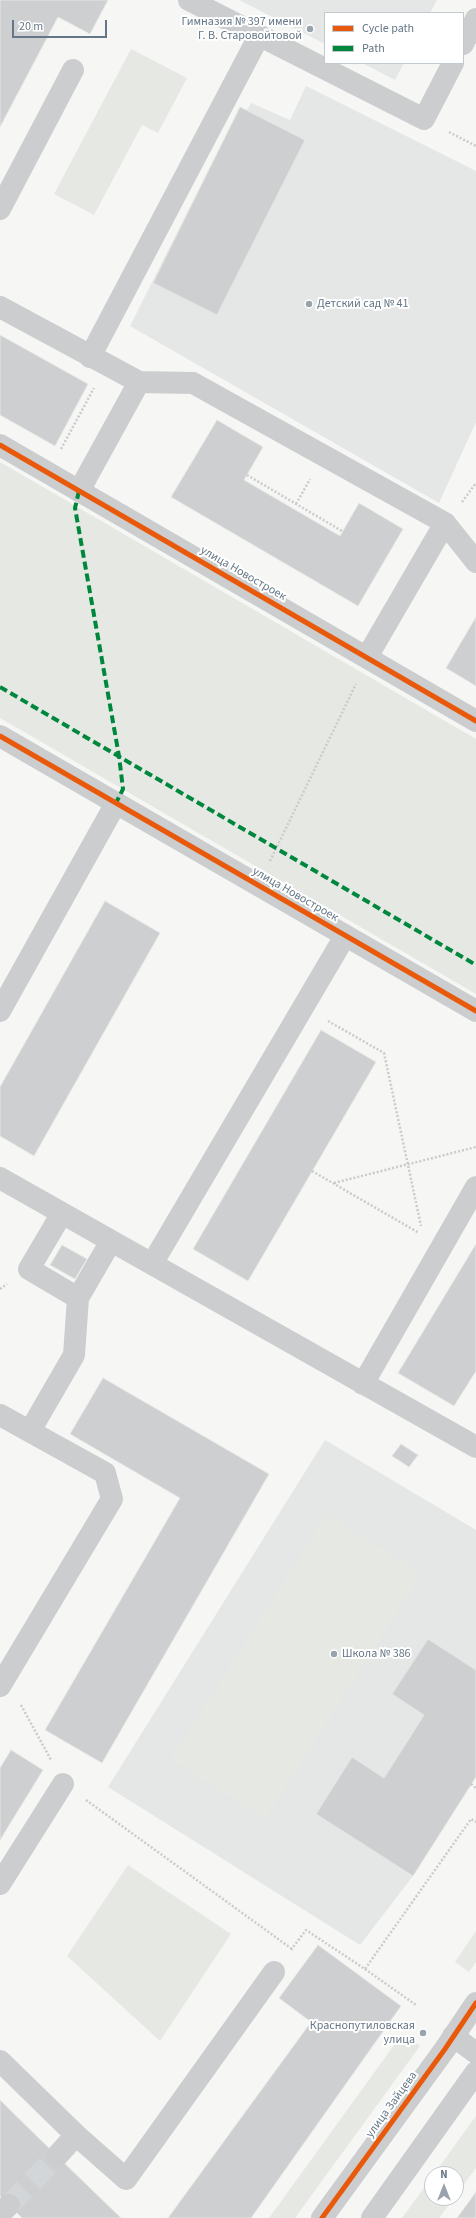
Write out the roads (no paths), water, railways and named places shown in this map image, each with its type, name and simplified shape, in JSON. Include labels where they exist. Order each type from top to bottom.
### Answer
[{"type":"street","points":[[189,0],[424,119],[452,64]]},
{"type":"street","points":[[464,42],[476,19]]},
{"type":"street","points":[[98,361],[258,36]]},
{"type":"street","points":[[0,208],[73,70]]},
{"type":"street","points":[[0,307],[139,382],[193,383],[445,523],[476,562]]},
{"type":"street","points":[[79,491],[139,382]]},
{"type":"street","name":"улица Новостроек","points":[[0,445],[476,721]]},
{"type":"street","points":[[367,657],[445,523]]},
{"type":"street","name":"улица Новостроек","points":[[0,736],[476,1011]]},
{"type":"street","points":[[0,1011],[116,804]]},
{"type":"street","points":[[152,1264],[345,936]]},
{"type":"street","points":[[0,1178],[476,1447]]},
{"type":"street","points":[[363,1384],[476,1187]]},
{"type":"street","points":[[62,1213],[29,1269],[78,1298]]},
{"type":"street","points":[[30,1431],[74,1355],[78,1298],[111,1241]]},
{"type":"street","points":[[0,1415],[106,1473],[112,1499],[3,1681]]},
{"type":"street","points":[[0,1884],[63,1784]]},
{"type":"street","points":[[0,2061],[76,2135],[126,2179],[274,1972]]},
{"type":"street","name":"улица Зайцева","points":[[322,2218],[476,2003]]},
{"type":"street","points":[[453,2036],[476,2053]]},
{"type":"street","points":[[372,2218],[476,2072]]},
{"type":"street","points":[[57,2156],[76,2135]]},
{"type":"tunnel","points":[[9,2205],[57,2156]]},
{"type":"place","name":"Гимназия № 397 имени Г. В. Старовойтовой","points":[[310,29]]},
{"type":"place","name":"Детский сад № 41","points":[[309,304]]},
{"type":"place","name":"Школа № 386","points":[[334,1654]]},
{"type":"place","name":"Краснопутиловская улица","points":[[423,2033]]}]
